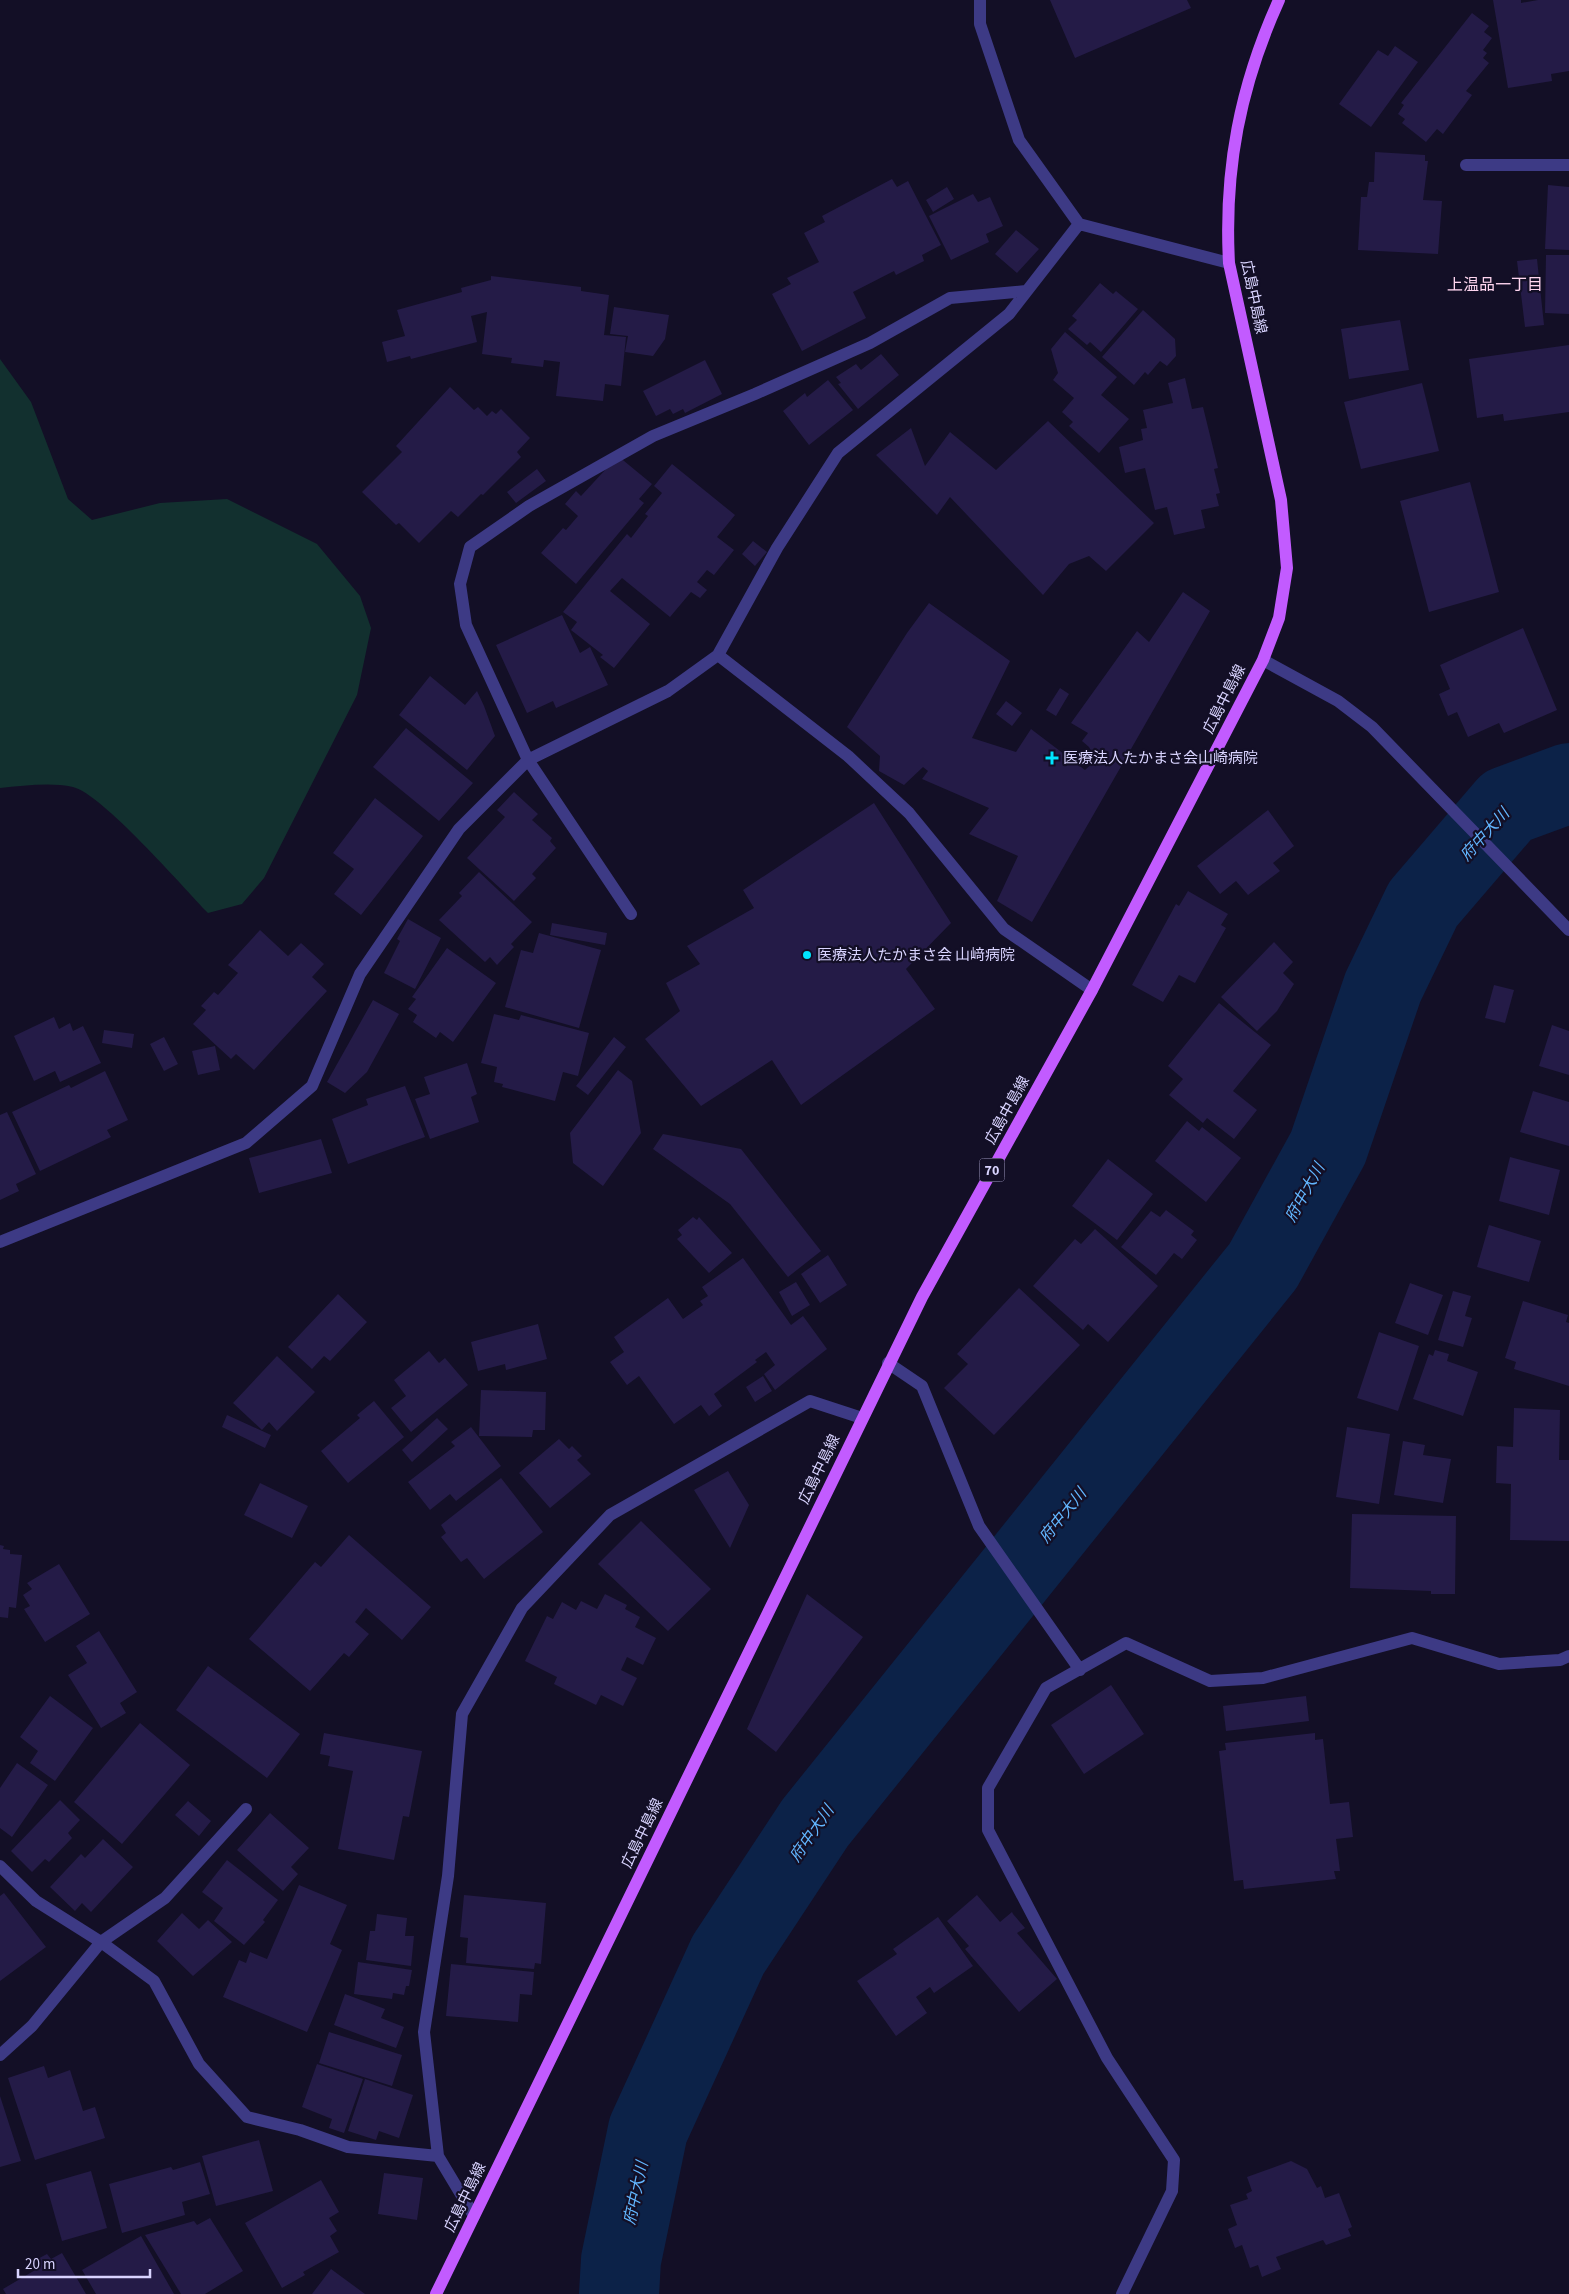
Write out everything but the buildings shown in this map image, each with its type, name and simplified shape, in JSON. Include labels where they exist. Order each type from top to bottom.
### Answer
[{"type":"main road","name":"広島中島線","points":[[436,2294],[888,1364],[922,1297],[1092,990],[1262,660],[1278,618],[1287,568],[1281,500],[1229,263],[1227,223],[1229,184],[1237,126],[1252,68],[1279,0]]},
{"type":"street","points":[[980,0],[980,24],[1019,140],[1079,224],[1229,263]]},
{"type":"street","points":[[1466,165],[1569,165]]},
{"type":"street","points":[[0,1242],[246,1143],[312,1086],[360,974],[459,829],[528,760],[668,691],[718,656],[778,548],[838,453],[1009,314],[1079,224]]},
{"type":"street","points":[[630,914],[528,760],[466,625],[460,584],[470,547],[528,506],[653,436],[755,394],[870,343],[950,298],[1026,291]]},
{"type":"street","points":[[718,656],[848,756],[909,813],[1004,929],[1092,990]]},
{"type":"street","points":[[1262,660],[1345,706],[1372,727],[1569,930]]},
{"type":"street","points":[[888,1364],[922,1386],[979,1526],[1080,1670]]},
{"type":"street","points":[[474,2216],[438,2156],[424,2032],[448,1876],[462,1714],[522,1608],[610,1515],[810,1401],[862,1418]]},
{"type":"street","points":[[1122,2294],[1172,2190],[1174,2160],[1107,2058],[988,1830],[988,1788],[1046,1688],[1126,1643],[1210,1681],[1263,1678],[1412,1638],[1499,1664],[1560,1660],[1569,1656]]},
{"type":"street","points":[[0,2055],[32,2026],[101,1942],[165,1898],[246,1809]]},
{"type":"street","points":[[0,1866],[36,1902],[101,1942],[154,1981],[199,2064],[246,2117],[300,2130],[348,2147],[438,2156]]},
{"type":"green space","points":[[0,359],[31,402],[68,499],[92,520],[160,503],[227,499],[317,544],[360,596],[371,628],[357,695],[264,878],[242,904],[208,913],[122,823],[86,793],[73,787],[64,786],[27,785],[0,788]]},
{"type":"waterway","name":"府中大川","points":[[619,2294],[621,2260],[648,2130],[728,1955],[815,1823],[1263,1266],[1328,1148],[1383,987],[1423,904],[1507,806],[1569,783]]},
{"type":"place","name":"医療法人たかまさ会山崎病院","points":[[1052,758]]},
{"type":"place","name":"医療法人たかまさ会 山﨑病院","points":[[807,955]]},
{"type":"district","name":"上温品一丁目","points":[[1495,284]]}]
